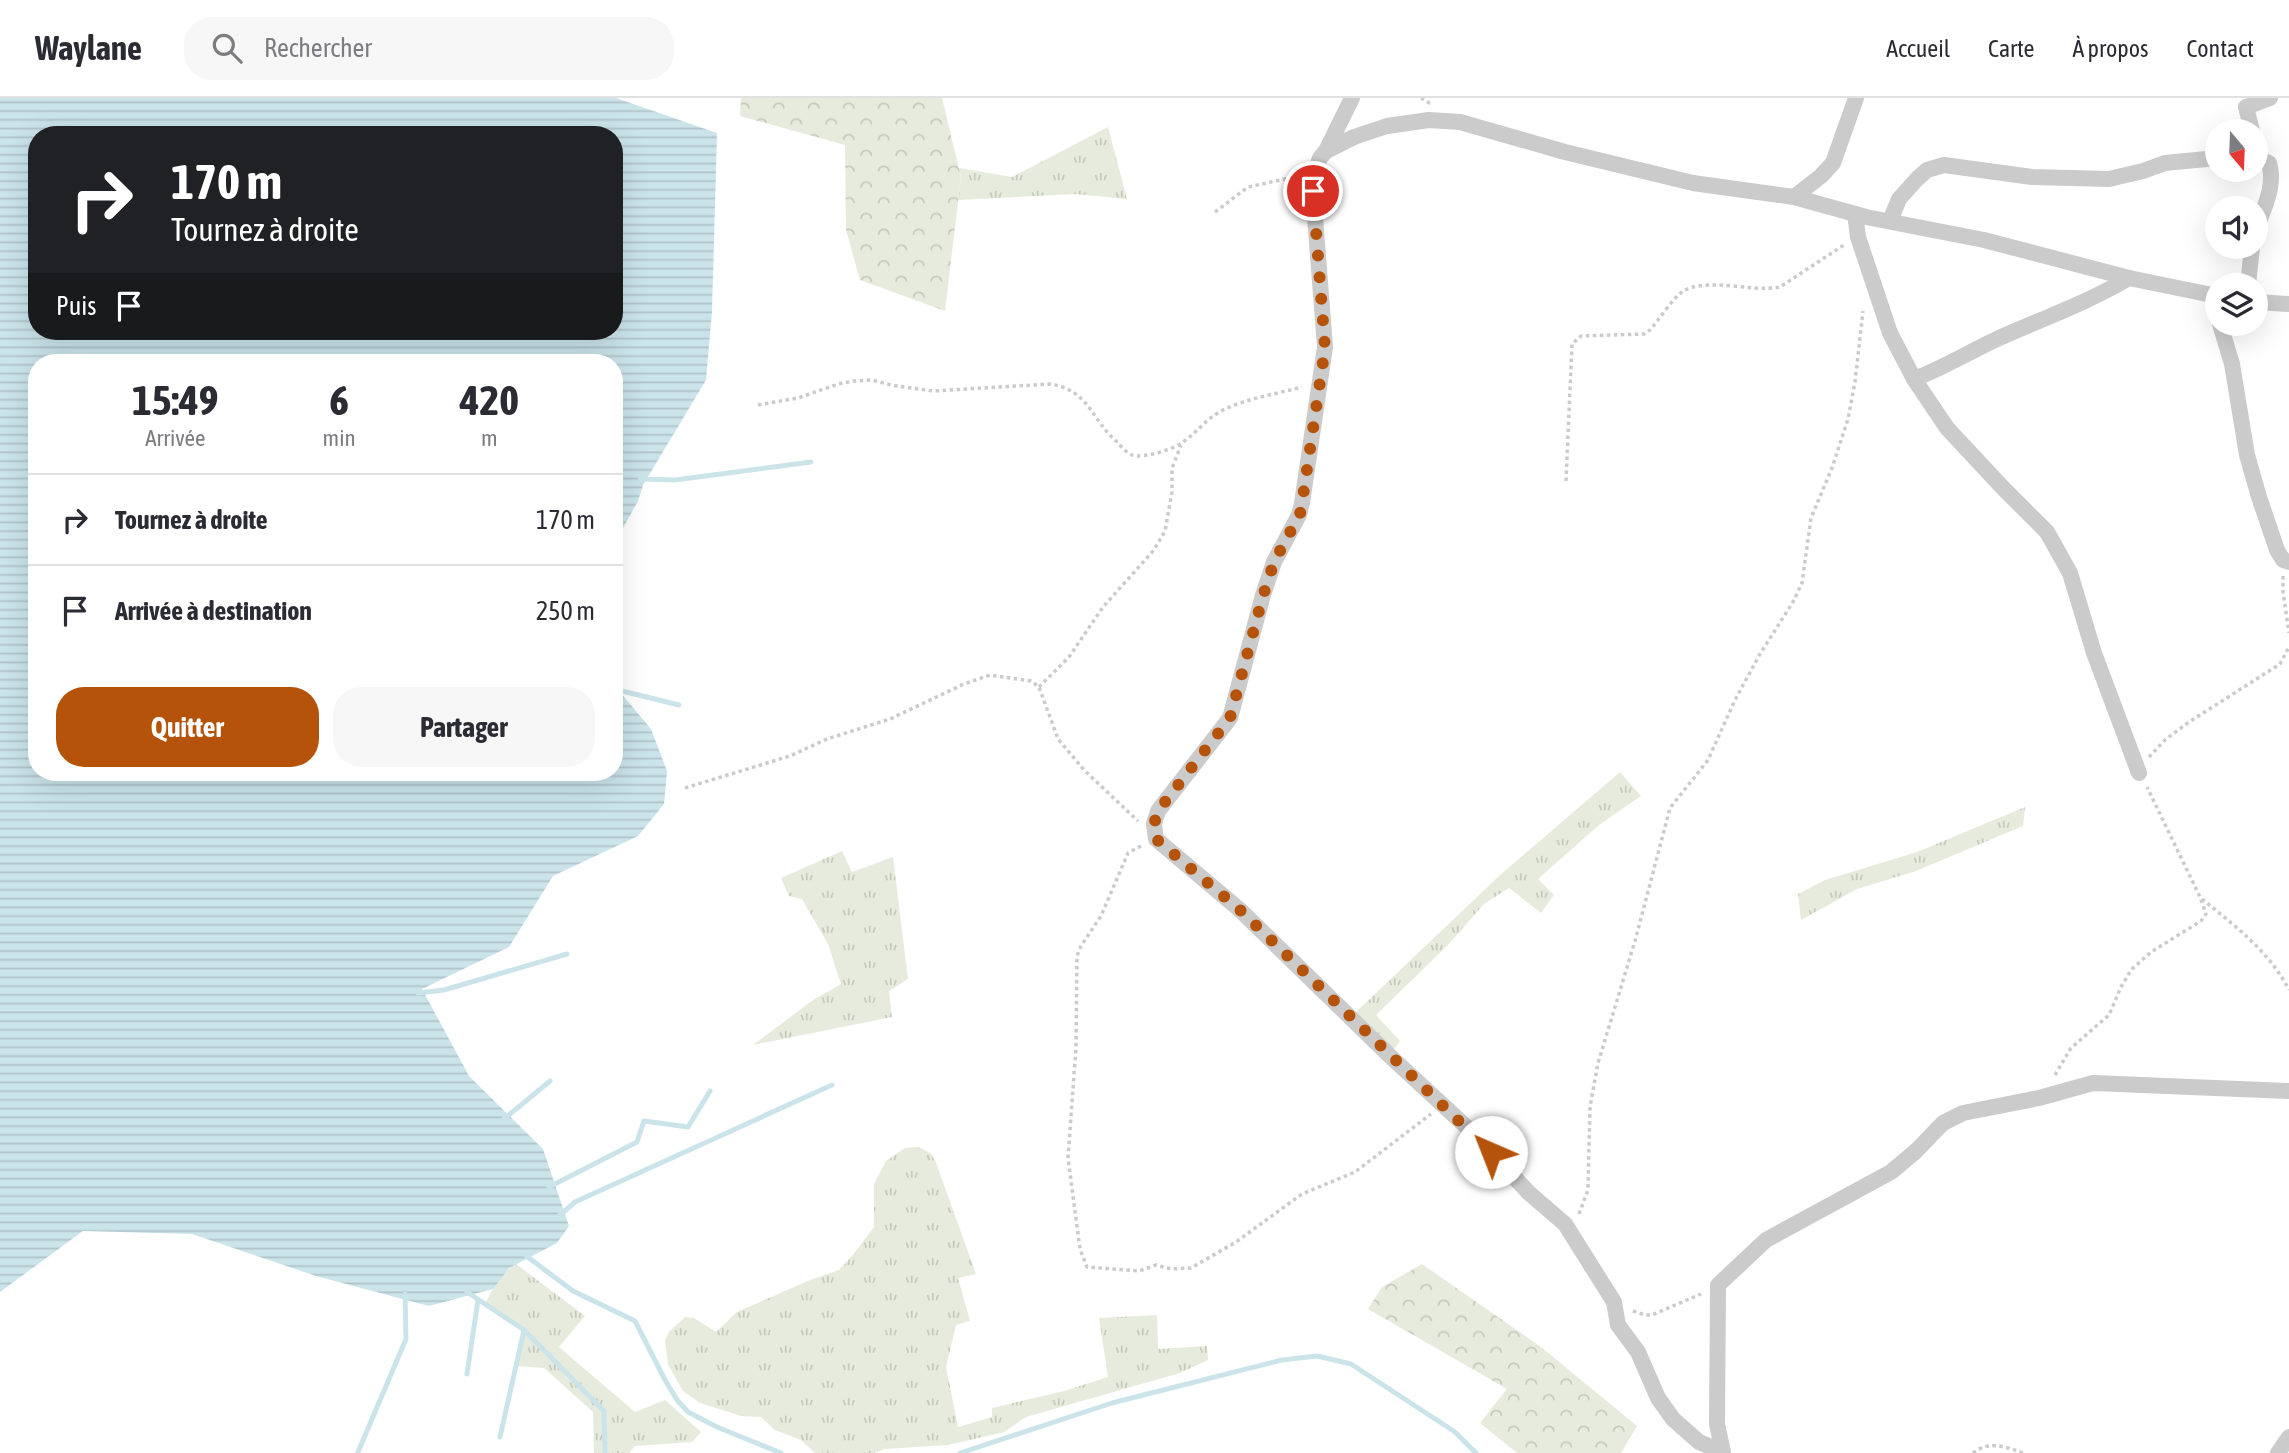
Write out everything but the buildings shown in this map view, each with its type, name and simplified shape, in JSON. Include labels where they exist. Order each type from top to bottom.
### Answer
[{"type":"street","points":[[1326,152],[1352,98]]},
{"type":"street","points":[[1794,197],[1833,163],[1856,98]]},
{"type":"street","points":[[2249,119],[2244,102],[2270,98]]},
{"type":"street","points":[[2205,298],[1984,240],[1856,214],[1794,197],[1693,183],[1564,152],[1460,122],[1429,120],[1387,126],[1354,136],[1326,152],[1320,158],[1315,172],[1313,191],[1325,348],[1300,514],[1274,562],[1230,718],[1158,811],[1154,824],[1156,839],[1240,910],[1572,1232],[1614,1302],[1618,1325],[1638,1352],[1658,1398],[1673,1419],[1699,1443],[1723,1452],[1717,1424],[1718,1285],[1766,1240],[1891,1172],[1916,1152],[1942,1123],[1962,1113],[2039,1098],[2093,1083],[2289,1091]]},
{"type":"street","points":[[1889,221],[1899,199],[1917,179],[1927,170],[1944,165],[2032,177],[2109,178],[2165,163],[2205,159]]},
{"type":"street","points":[[2268,196],[2281,172]]},
{"type":"street","points":[[1856,214],[1858,237],[1890,333],[1914,379],[1947,428],[2039,522],[2070,573],[2095,653],[2139,774]]},
{"type":"street","points":[[1914,379],[2099,295],[2129,278]]},
{"type":"street","points":[[2268,303],[2289,304]]},
{"type":"street","points":[[2224,336],[2232,364],[2253,477],[2277,550],[2286,561]]},
{"type":"street","points":[[2278,1453],[2289,1437]]},
{"type":"path","points":[[1214,212],[1248,187],[1315,172]]},
{"type":"path","points":[[1566,481],[1572,344],[1581,336],[1644,334],[1681,292],[1695,287],[1780,287],[1858,237]]},
{"type":"path","points":[[1572,1232],[1588,1190],[1590,1107],[1598,1063],[1635,941],[1670,808],[1708,760],[1735,700],[1802,583],[1811,518],[1832,468],[1848,419],[1864,315]]},
{"type":"path","points":[[758,405],[798,398],[854,381],[872,380],[933,391],[1050,384],[1065,386],[1076,394],[1090,408],[1109,435],[1134,456],[1151,454],[1182,443]]},
{"type":"path","points":[[1039,687],[1069,656],[1103,607],[1154,550],[1165,531],[1172,492],[1172,468],[1182,443],[1208,418],[1227,408],[1321,382]]},
{"type":"path","points":[[2286,561],[2283,592],[2289,633]]},
{"type":"path","points":[[2039,1098],[2071,1048],[2109,1015],[2120,987],[2131,970],[2151,952],[2201,921],[2206,914],[2153,797],[2139,774],[2152,752],[2165,740],[2280,664],[2289,647]]},
{"type":"path","points":[[685,788],[790,756],[827,739],[890,719],[964,684],[990,675],[1031,681],[1039,687],[1058,739],[1085,771],[1156,839],[1128,853],[1101,916],[1077,956],[1076,1047],[1068,1158],[1080,1249],[1087,1267],[1139,1270],[1156,1265],[1171,1269],[1191,1268],[1236,1242],[1302,1194],[1355,1172],[1443,1104]]},
{"type":"path","points":[[2200,897],[2258,948],[2281,973],[2289,990]]},
{"type":"path","points":[[1614,1302],[1634,1312],[1652,1315],[1718,1285]]},
{"type":"path","points":[[1973,1453],[1993,1445],[2023,1453]]},
{"type":"green space","points":[[741,98],[942,98],[961,177],[945,311],[860,280],[846,230],[845,145],[740,116]]},
{"type":"green space","points":[[1108,127],[1127,199],[1075,194],[958,200],[961,177],[959,168],[1012,177]]},
{"type":"green space","points":[[1620,772],[1641,796],[1599,825],[1538,879],[1554,895],[1541,913],[1509,888],[1484,904],[1448,945],[1376,1015],[1400,1041],[1393,1050],[1355,1013],[1499,876]]},
{"type":"green space","points":[[2025,807],[2023,826],[1916,871],[1857,889],[1801,920],[1798,894],[1825,880],[1917,852]]},
{"type":"green space","points":[[842,851],[852,872],[893,857],[908,979],[889,991],[892,1017],[753,1045],[813,1000],[841,984],[828,944],[802,899],[789,896],[781,878]]},
{"type":"green space","points":[[919,1147],[930,1153],[935,1160],[976,1274],[958,1278],[970,1321],[956,1325],[946,1367],[958,1427],[992,1417],[992,1408],[1064,1391],[1108,1377],[1099,1318],[1157,1315],[1158,1349],[1207,1346],[1208,1360],[1180,1373],[1026,1417],[1004,1432],[948,1445],[885,1449],[874,1453],[815,1453],[801,1440],[775,1430],[761,1417],[741,1416],[700,1403],[683,1391],[668,1365],[665,1341],[669,1332],[685,1317],[694,1318],[716,1332],[737,1312],[839,1270],[874,1227],[874,1184],[886,1161],[905,1148]]},
{"type":"green space","points":[[516,1264],[585,1316],[559,1347],[635,1412],[665,1400],[701,1432],[692,1442],[635,1446],[629,1453],[594,1453],[593,1412],[544,1368],[516,1366],[524,1330],[485,1304],[501,1276]]},
{"type":"green space","points":[[1422,1264],[1541,1347],[1637,1426],[1621,1453],[1517,1453],[1480,1423],[1507,1389],[1368,1309],[1382,1287]]},
{"type":"water","points":[[0,98],[616,98],[717,133],[712,312],[706,380],[643,485],[638,501],[623,528],[623,354],[28,354],[28,781],[623,781],[623,696],[651,729],[667,771],[664,804],[638,836],[553,876],[509,947],[422,989],[469,1076],[543,1149],[569,1226],[557,1243],[509,1268],[493,1289],[429,1306],[316,1276],[192,1234],[83,1231],[0,1292]]},
{"type":"waterway","points":[[640,479],[675,480],[811,462]]},
{"type":"waterway","points":[[623,691],[679,705]]},
{"type":"waterway","points":[[418,993],[444,990],[567,954]]},
{"type":"waterway","points":[[504,1119],[550,1081]]},
{"type":"waterway","points":[[559,1216],[575,1202],[832,1085]]},
{"type":"waterway","points":[[549,1187],[637,1142],[644,1121],[688,1127],[710,1091]]},
{"type":"waterway","points":[[525,1255],[573,1291],[635,1321],[665,1380],[688,1412],[781,1453]]},
{"type":"waterway","points":[[467,1292],[524,1330],[604,1411],[605,1453]]},
{"type":"waterway","points":[[358,1452],[406,1339],[405,1294]]},
{"type":"waterway","points":[[467,1374],[478,1300]]},
{"type":"waterway","points":[[500,1437],[524,1330]]},
{"type":"waterway","points":[[960,1453],[1112,1403],[1282,1360],[1317,1356],[1351,1364],[1455,1432],[1476,1453]]},
{"type":"route","points":[[1313,191],[1325,348],[1300,514],[1274,562],[1230,718],[1158,811],[1154,824],[1156,839],[1240,910],[1491,1152]]}]
